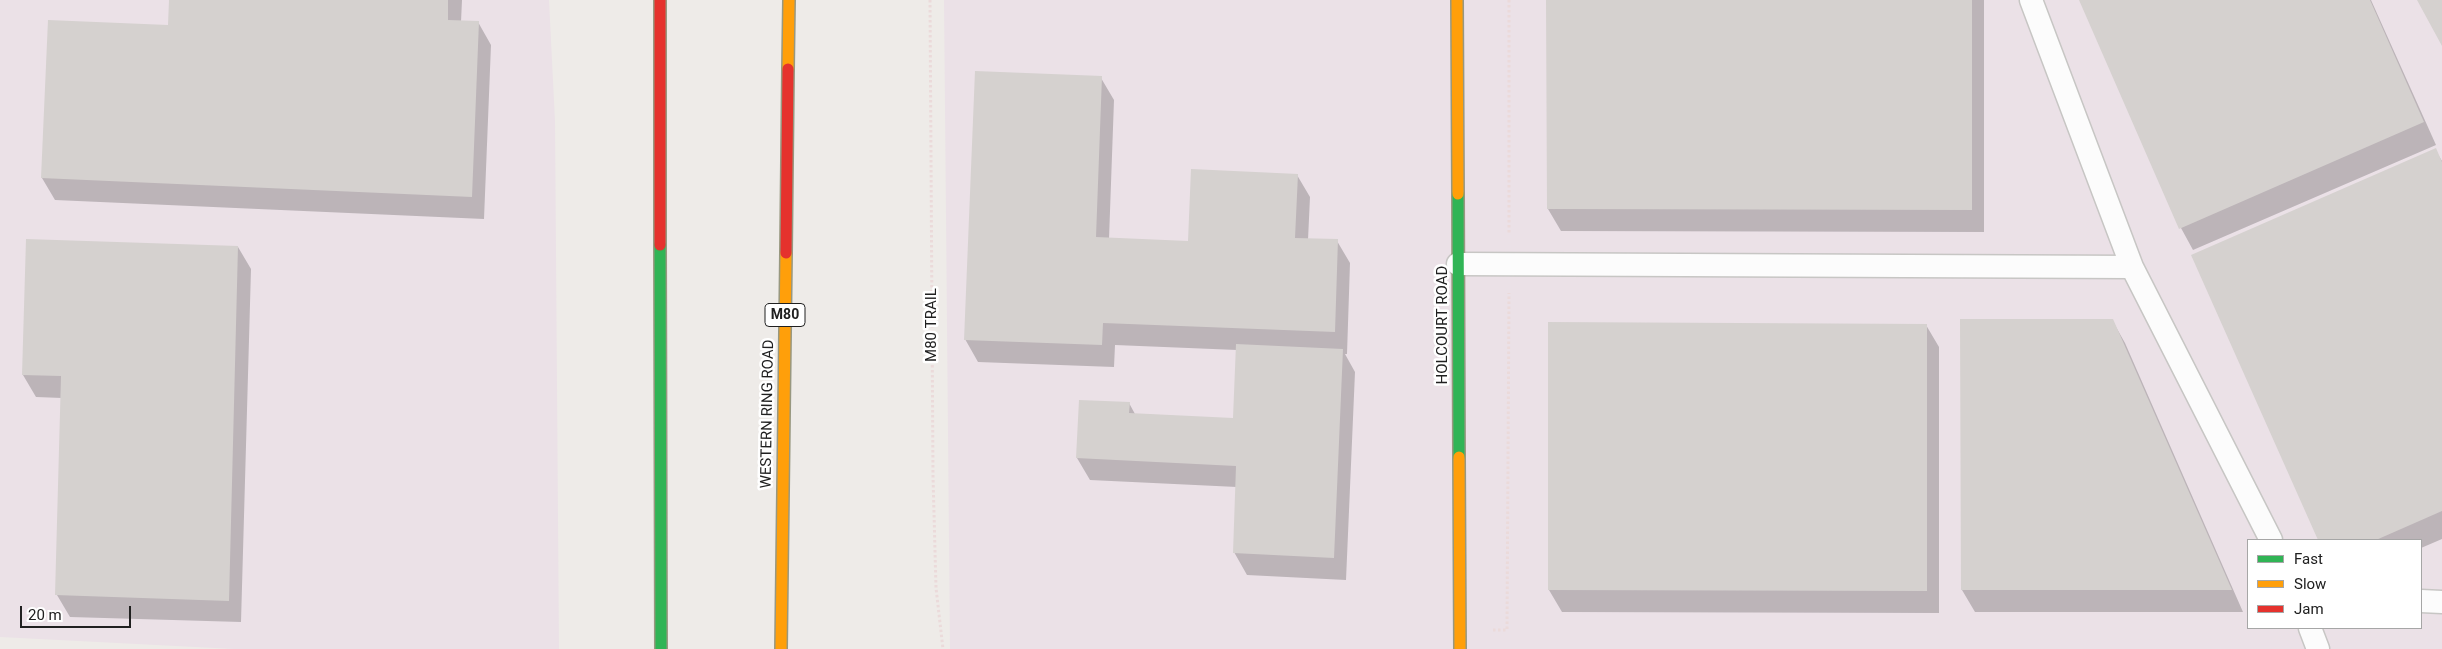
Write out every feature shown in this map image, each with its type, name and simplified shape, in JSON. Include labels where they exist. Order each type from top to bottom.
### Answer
[{"type":"main road","points":[[660,0],[661,649]]},
{"type":"main road","name":"WESTERN RING ROAD","points":[[781,649],[789,0]]},
{"type":"main road","name":"HOLCOURT ROAD","points":[[1457,0],[1460,649]]},
{"type":"lane","points":[[2031,0],[2132,266],[2269,539]]},
{"type":"lane","points":[[1458,264],[2132,266]]},
{"type":"lane","points":[[2422,601],[2442,602]]},
{"type":"lane","points":[[2310,629],[2318,649]]},
{"type":"path","name":"M80 TRAIL","points":[[930,0],[933,476],[936,588],[942,649]]},
{"type":"path","points":[[1460,630],[1508,630],[1509,0]]},
{"type":"shaded area","points":[[0,0],[549,0],[555,121],[559,649],[234,649],[0,637]]},
{"type":"shaded area","points":[[944,0],[2442,0],[2442,649],[950,649]]},
{"type":"building","points":[[169,0],[448,0],[448,20],[479,21],[472,197],[41,178],[48,20],[168,25]]},
{"type":"building","points":[[1546,0],[1972,0],[1972,210],[1547,209]]},
{"type":"building","points":[[2079,0],[2370,0],[2424,122],[2179,229]]},
{"type":"building","points":[[2417,0],[2442,0],[2442,46]]},
{"type":"building","points":[[975,71],[1102,76],[1096,237],[1188,241],[1191,169],[1298,174],[1295,238],[1338,239],[1335,332],[1103,323],[1102,345],[964,340]]},
{"type":"building","points":[[2436,148],[2442,162],[2442,511],[2378,539],[2318,539],[2191,255]]},
{"type":"building","points":[[26,239],[238,246],[229,601],[55,595],[61,376],[22,375]]},
{"type":"building","points":[[1960,319],[2113,319],[2232,590],[1961,590]]},
{"type":"building","points":[[1548,322],[1927,324],[1927,591],[1548,590]]},
{"type":"building","points":[[1236,344],[1343,349],[1334,558],[1233,553],[1236,466],[1076,458],[1079,400],[1130,402],[1129,413],[1233,418]]},
{"type":"traffic: fast","points":[[1458,194],[1459,457]]},
{"type":"traffic: fast","points":[[660,245],[661,649]]},
{"type":"traffic: slow","points":[[788,69],[789,0]]},
{"type":"traffic: slow","points":[[1457,0],[1458,194]]},
{"type":"traffic: slow","points":[[781,649],[786,253]]},
{"type":"traffic: slow","points":[[1459,457],[1460,649]]},
{"type":"traffic: jam","points":[[660,0],[660,245]]},
{"type":"traffic: jam","points":[[786,253],[788,69]]}]
